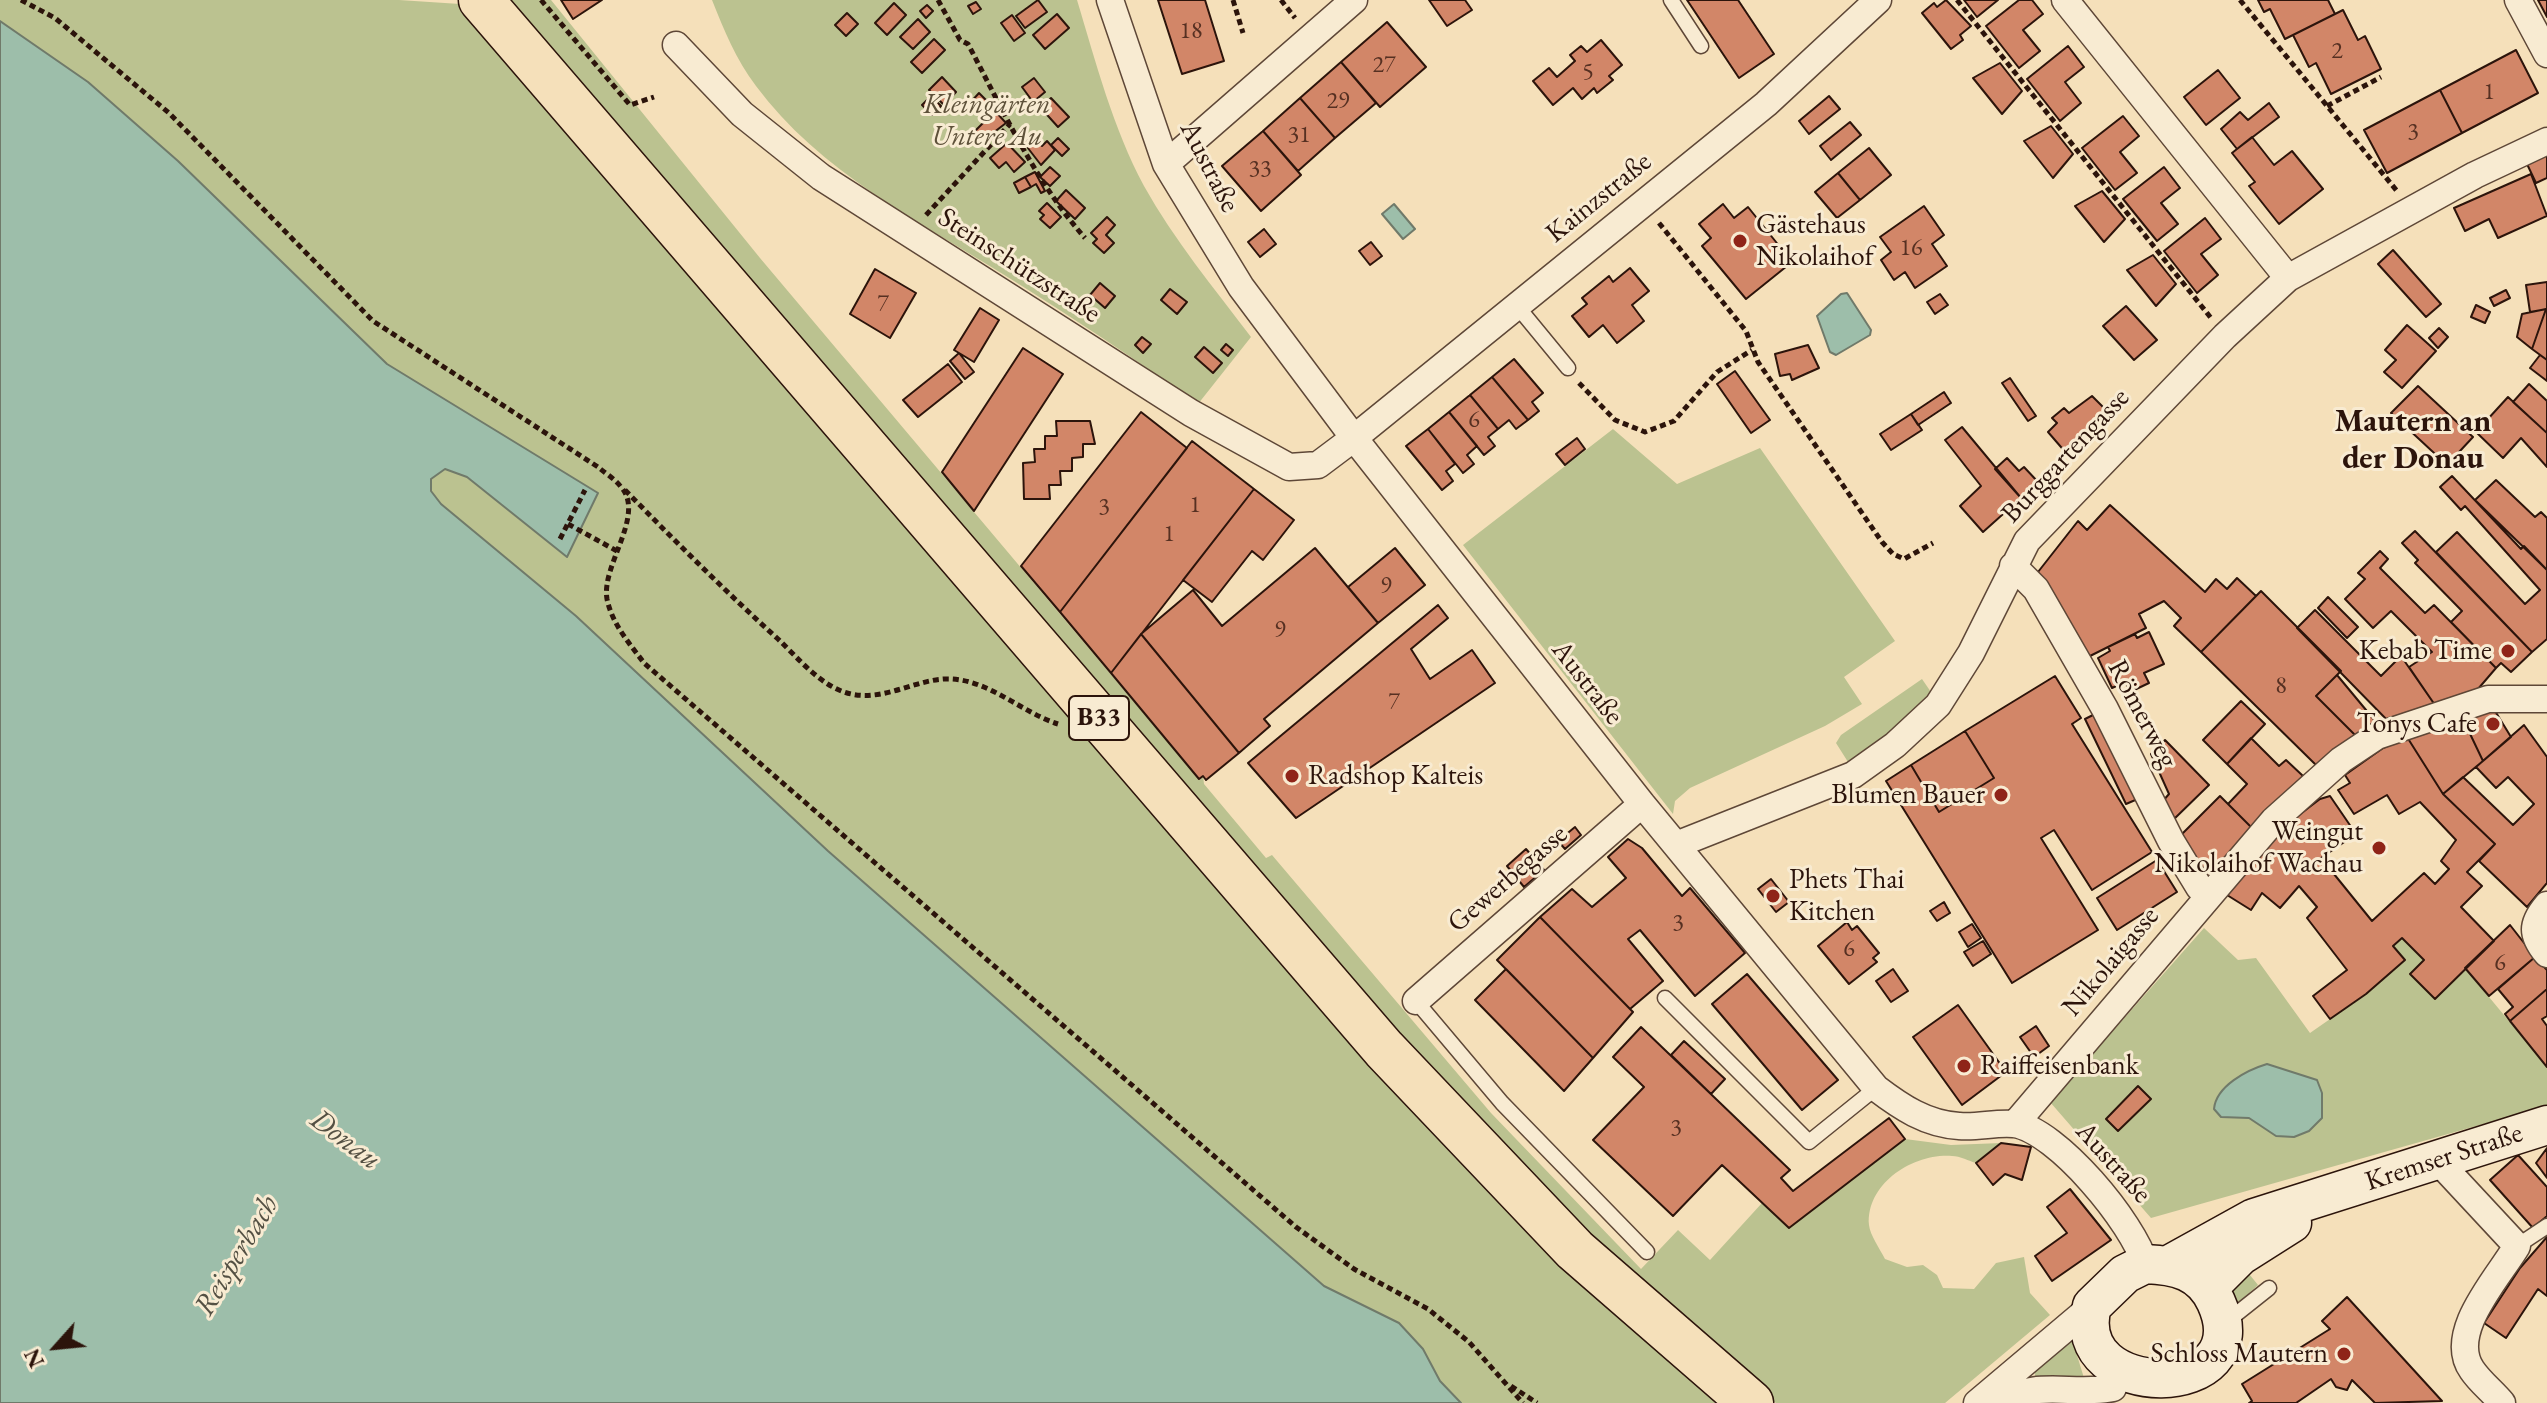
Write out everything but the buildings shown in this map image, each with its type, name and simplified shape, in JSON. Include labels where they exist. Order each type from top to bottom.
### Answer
[{"type":"highway","name":"B33","points":[[481,0],[1384,1049],[1575,1250],[1751,1403]]},
{"type":"main road","name":"Kremser Straße","points":[[2157,1264],[2254,1218],[2547,1125]]},
{"type":"main road","name":"Kremser Straße","points":[[2209,1287],[2240,1256],[2341,1191]]},
{"type":"main road","points":[[2157,1264],[2190,1271],[2209,1287],[2222,1326],[2218,1357],[2196,1394],[2164,1400],[2123,1396],[2100,1373],[2089,1351],[2092,1306],[2125,1274],[2157,1264]]},
{"type":"street","name":"Austraße","points":[[1110,0],[1166,164],[1241,287],[1354,438],[1642,804],[1876,1088],[1927,1120],[1958,1126],[2015,1124],[2038,1132],[2059,1146],[2157,1264]]},
{"type":"street","points":[[1166,164],[1354,0]]},
{"type":"street","name":"Kainzstraße","points":[[1354,438],[1766,104],[1878,0]]},
{"type":"street","points":[[2065,0],[2288,278]]},
{"type":"street","points":[[2518,0],[2547,54]]},
{"type":"street","name":"Steinschützstraße","points":[[676,45],[742,114],[821,177],[1191,413],[1289,467],[1318,465],[1354,438]]},
{"type":"street","name":"Burggartengasse","points":[[1676,845],[1853,775],[1895,745],[1938,705],[1971,653],[2027,541],[2067,496],[2225,336],[2288,278],[2475,175],[2547,141]]},
{"type":"street","name":"Römerweg","points":[[2013,566],[2026,576],[2044,602],[2105,709],[2171,841],[2208,896]]},
{"type":"street","name":"Nikolaigasse","points":[[2015,1124],[2274,820],[2341,760],[2377,736],[2488,699],[2547,699]]},
{"type":"street","name":"Gewerbegasse","points":[[1416,1001],[1642,804]]},
{"type":"street","points":[[2547,905],[2535,920],[2533,930],[2535,941],[2547,954]]},
{"type":"street","points":[[2437,1160],[2517,1246],[2468,1325],[2463,1348],[2471,1369],[2502,1403]]},
{"type":"street","points":[[1977,1403],[2092,1306]]},
{"type":"street","points":[[1998,1403],[2027,1390],[2052,1387],[2123,1396]]},
{"type":"lane","points":[[1671,0],[1701,46]]},
{"type":"lane","points":[[1517,306],[1568,368]]},
{"type":"lane","points":[[1665,998],[1809,1142],[1876,1088]]},
{"type":"lane","points":[[1416,1001],[1502,1103],[1647,1252]]},
{"type":"lane","points":[[2517,1246],[2547,1226]]},
{"type":"lane","points":[[2222,1326],[2269,1288]]},
{"type":"path","points":[[21,0],[55,18],[169,113],[373,321],[598,467],[624,489],[724,590],[821,679],[845,693],[871,695],[954,679],[980,686],[1034,716],[1080,731],[1116,737]]},
{"type":"path","points":[[541,0],[630,105],[654,97]]},
{"type":"path","points":[[938,0],[960,40],[968,44],[1051,198],[1085,238]]},
{"type":"path","points":[[1233,0],[1243,33]]},
{"type":"path","points":[[1957,0],[2218,327]]},
{"type":"path","points":[[2240,0],[2399,193]]},
{"type":"path","points":[[2327,106],[2381,77]]},
{"type":"path","points":[[909,234],[1010,124]]},
{"type":"path","points":[[1643,203],[1746,331],[1752,350],[1893,554],[1904,559],[1933,543]]},
{"type":"path","points":[[1568,368],[1615,420],[1645,432],[1674,421],[1717,372],[1752,350]]},
{"type":"path","points":[[624,489],[629,514],[608,574],[607,599],[618,627],[644,663],[1296,1227],[1354,1269],[1428,1309],[1469,1342],[1523,1403]]},
{"type":"path","points":[[560,539],[585,490]]},
{"type":"path","points":[[568,524],[617,551]]},
{"type":"path","points":[[1504,1381],[1537,1403]]},
{"type":"green space","points":[[0,0],[399,0],[460,4],[1724,1403],[1461,1403],[1440,1381],[1423,1349],[1399,1323],[1324,1287],[828,851],[576,616],[441,504],[431,491],[431,478],[445,469],[467,477],[567,557],[598,494],[387,364],[178,161],[88,82],[0,21]]},
{"type":"green space","points":[[502,0],[551,0],[760,258],[1199,779],[1203,776],[1204,784],[1266,858],[1272,855],[1491,1113],[1641,1269],[1678,1230],[1710,1260],[1762,1203],[1789,1228],[1905,1139],[1951,1145],[2001,1143],[1976,1163],[1955,1156],[1937,1156],[1908,1165],[1884,1184],[1875,1196],[1870,1210],[1870,1229],[1885,1259],[1907,1267],[1923,1265],[1937,1275],[1943,1288],[1974,1289],[1996,1263],[2024,1257],[2030,1293],[2050,1315],[1945,1403],[1776,1403],[1683,1327],[1486,1133]]},
{"type":"green space","name":"Kleingärten Untere Au","points":[[712,0],[1077,0],[1114,118],[1144,186],[1181,245],[1251,337],[1198,404],[1055,307],[872,192],[809,144],[781,116],[749,76]]},
{"type":"green space","points":[[1613,429],[1677,484],[1760,448],[1895,641],[1844,677],[1862,704],[1825,726],[1690,788],[1675,801],[1673,814],[1463,545]]},
{"type":"green space","points":[[1922,679],[1933,695],[1896,730],[1848,762],[1836,743],[1841,735]]},
{"type":"green space","points":[[2204,928],[2238,960],[2256,958],[2310,1033],[2366,994],[2404,960],[2393,946],[2402,938],[2424,960],[2411,974],[2434,998],[2465,968],[2547,1067],[2547,1106],[2151,1218],[2050,1102]]},
{"type":"green space","points":[[2241,1264],[2258,1285],[2234,1307],[2232,1276]]},
{"type":"green space","points":[[2072,1339],[2084,1378],[2052,1375],[2036,1379],[2034,1370]]},
{"type":"water","points":[[0,21],[88,82],[178,161],[387,364],[598,493],[567,557],[467,477],[445,469],[431,479],[431,491],[441,504],[576,616],[828,851],[1324,1286],[1399,1323],[1423,1349],[1440,1381],[1461,1403],[0,1403]]},
{"type":"water","points":[[1394,204],[1415,229],[1403,239],[1382,214]]},
{"type":"water","points":[[1847,293],[1871,330],[1870,335],[1836,355],[1830,352],[1817,316],[1841,294]]},
{"type":"water","points":[[2267,1064],[2317,1080],[2322,1093],[2322,1118],[2309,1131],[2294,1137],[2276,1136],[2249,1118],[2221,1117],[2214,1109],[2226,1086]]},
{"type":"place","name":"Gästehaus Nikolaihof","points":[[1740,241]]},
{"type":"place","name":"Kebab Time","points":[[2508,651]]},
{"type":"place","name":"Tonys Cafe","points":[[2493,724]]},
{"type":"place","name":"Radshop Kalteis","points":[[1292,776]]},
{"type":"place","name":"Blumen Bauer","points":[[2001,795]]},
{"type":"place","name":"Weingut Nikolaihof Wachau","points":[[2379,848]]},
{"type":"place","name":"Phets Thai Kitchen","points":[[1773,896]]},
{"type":"place","name":"Raiffeisenbank","points":[[1964,1066]]},
{"type":"place","name":"Schloss Mautern","points":[[2344,1354]]},
{"type":"district","name":"Mautern an der Donau","points":[[2413,440]]},
{"type":"water label","name":"Donau","points":[[345,1140]]},
{"type":"water label","name":"Reisperbach","points":[[237,1256]]}]
